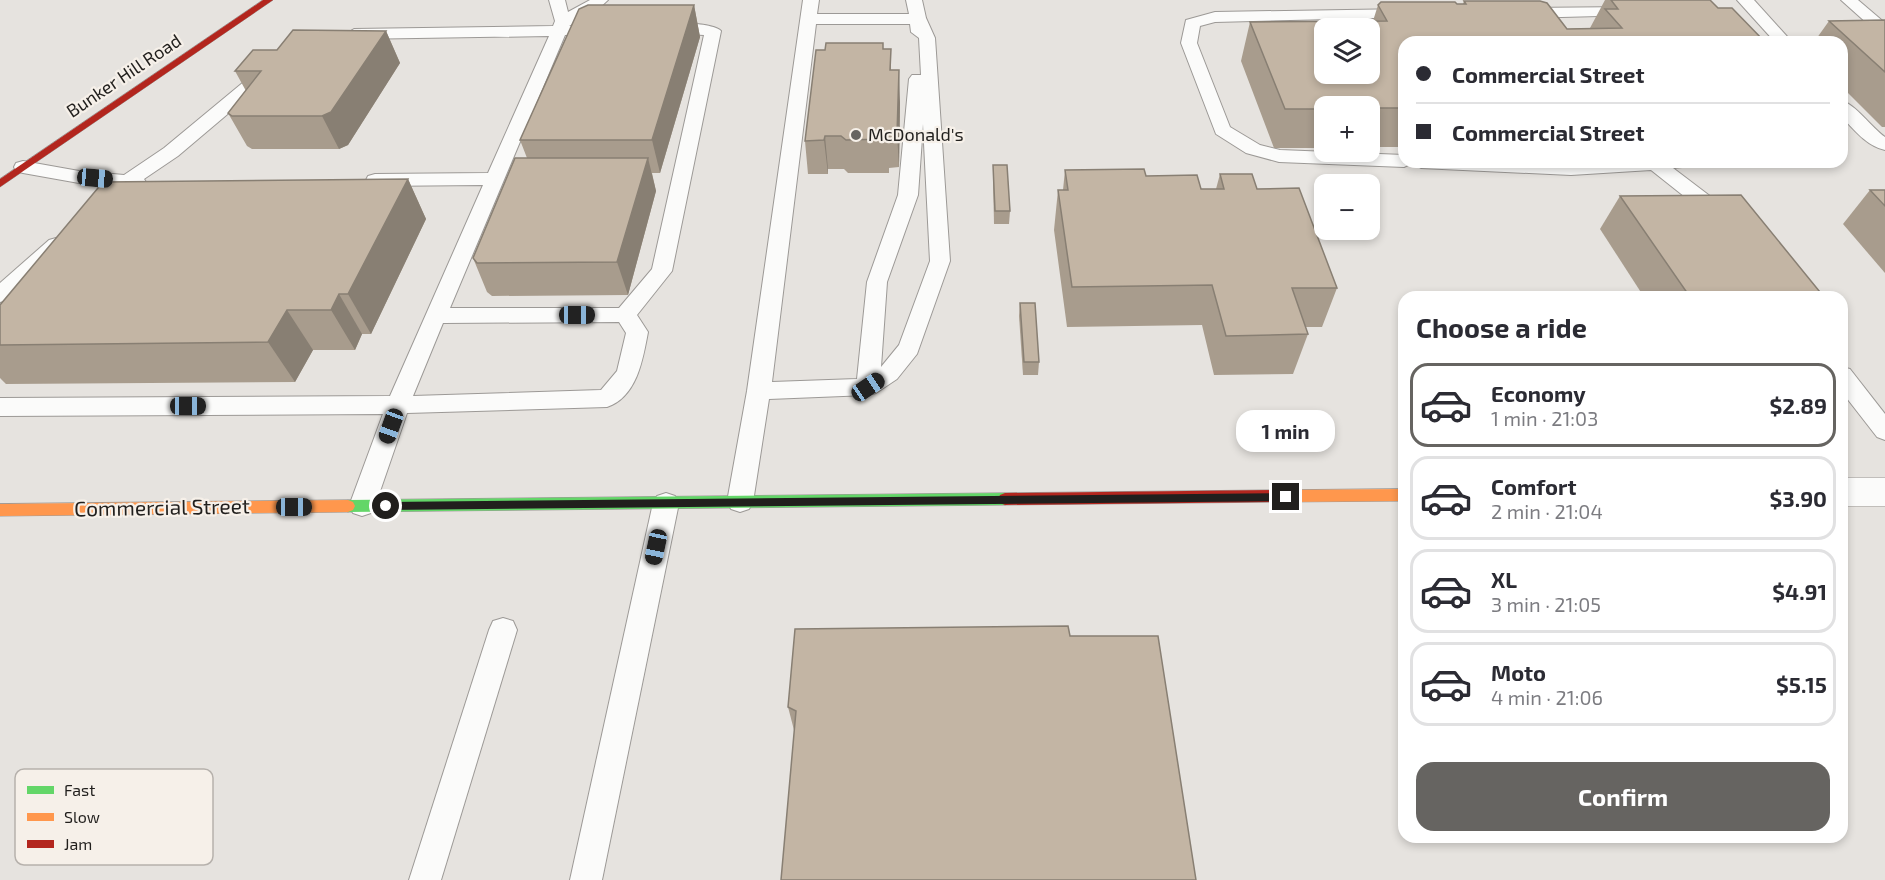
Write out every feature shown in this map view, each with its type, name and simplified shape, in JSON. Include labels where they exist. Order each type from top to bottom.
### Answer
[{"type":"street","name":"Bunker Hill Road","points":[[0,184],[269,0]]},
{"type":"street","points":[[1848,492],[1885,492]]},
{"type":"street","name":"Commercial Street","points":[[0,510],[1398,495]]},
{"type":"lane","points":[[362,506],[399,405],[561,26],[557,0]]},
{"type":"lane","points":[[561,26],[600,0]]},
{"type":"lane","points":[[1745,0],[1778,36]]},
{"type":"lane","points":[[1849,0],[1885,31]]},
{"type":"lane","points":[[740,502],[759,391],[809,10],[916,10]]},
{"type":"lane","points":[[759,391],[868,387],[889,373],[909,348],[940,261],[927,38],[916,10]]},
{"type":"lane","points":[[868,387],[877,282],[908,195],[920,50],[916,10]]},
{"type":"lane","points":[[1507,11],[1647,12]]},
{"type":"lane","points":[[1541,13],[1552,27]]},
{"type":"lane","points":[[1398,161],[1279,156],[1253,148],[1222,129],[1189,43],[1192,22],[1215,17],[1430,14]]},
{"type":"lane","points":[[333,34],[561,26],[625,30]]},
{"type":"lane","points":[[436,316],[625,315],[662,271],[713,31],[647,29]]},
{"type":"lane","points":[[85,219],[128,181],[171,152],[284,59]]},
{"type":"lane","points":[[1848,112],[1866,132],[1885,145]]},
{"type":"lane","points":[[23,167],[79,177],[154,183]]},
{"type":"lane","points":[[1550,168],[1585,168]]},
{"type":"lane","points":[[1661,168],[1716,210],[1730,227]]},
{"type":"lane","points":[[354,181],[494,179]]},
{"type":"lane","points":[[0,296],[68,234]]},
{"type":"lane","points":[[0,407],[399,405],[607,398],[628,374],[637,332],[625,315]]},
{"type":"lane","points":[[1848,383],[1885,431]]},
{"type":"lane","points":[[586,880],[666,503]]},
{"type":"lane","points":[[425,880],[503,630]]},
{"type":"building","points":[[1611,0],[1710,0],[1718,8],[1732,8],[1759,36],[1398,36],[1398,108],[1380,108],[1380,96],[1314,96],[1314,109],[1285,109],[1250,22],[1314,22],[1314,84],[1380,84],[1380,21],[1387,21],[1378,5],[1381,2],[1466,4],[1464,1],[1540,1],[1547,3],[1567,29],[1622,28],[1605,9],[1618,9]]},
{"type":"building","points":[[588,5],[694,5],[652,140],[520,140],[579,9]]},
{"type":"building","points":[[1885,20],[1885,72],[1848,36],[1829,21]]},
{"type":"building","points":[[293,30],[386,31],[331,112],[322,116],[232,116],[228,113],[261,71],[235,71],[253,50],[277,50]]},
{"type":"building","name":"McDonald's","points":[[826,43],[883,43],[883,49],[891,49],[890,70],[899,70],[897,134],[887,134],[887,139],[846,140],[841,136],[825,136],[824,140],[805,141],[816,50],[825,50]]},
{"type":"building","points":[[515,158],[648,158],[617,262],[477,263],[473,258]]},
{"type":"building","points":[[993,165],[1007,165],[1010,211],[995,211]]},
{"type":"building","points":[[1144,169],[1146,176],[1197,175],[1201,189],[1224,189],[1220,174],[1252,174],[1257,189],[1299,188],[1314,227],[1314,240],[1319,240],[1337,288],[1292,288],[1308,334],[1226,336],[1212,285],[1072,287],[1058,190],[1068,190],[1065,170]]},
{"type":"building","points":[[408,179],[348,294],[339,294],[331,310],[287,310],[268,342],[0,345],[0,305],[103,182]]},
{"type":"building","points":[[1870,190],[1885,190],[1885,206]]},
{"type":"building","points":[[1741,195],[1819,291],[1686,291],[1620,196]]},
{"type":"building","points":[[1020,303],[1035,303],[1039,362],[1024,362]]},
{"type":"building","points":[[1068,626],[1070,636],[1158,636],[1196,880],[781,880],[796,711],[788,707],[795,629]]},
{"type":"traffic: fast","points":[[348,506],[1005,499]]},
{"type":"traffic: slow","points":[[1281,496],[1398,495]]},
{"type":"traffic: slow","points":[[0,510],[348,506]]},
{"type":"traffic: jam","points":[[0,184],[269,0]]},
{"type":"traffic: jam","points":[[1005,499],[1281,496]]},
{"type":"place","name":"McDonald's","points":[[856,135]]},
{"type":"route","points":[[386,506],[1286,497]]}]
